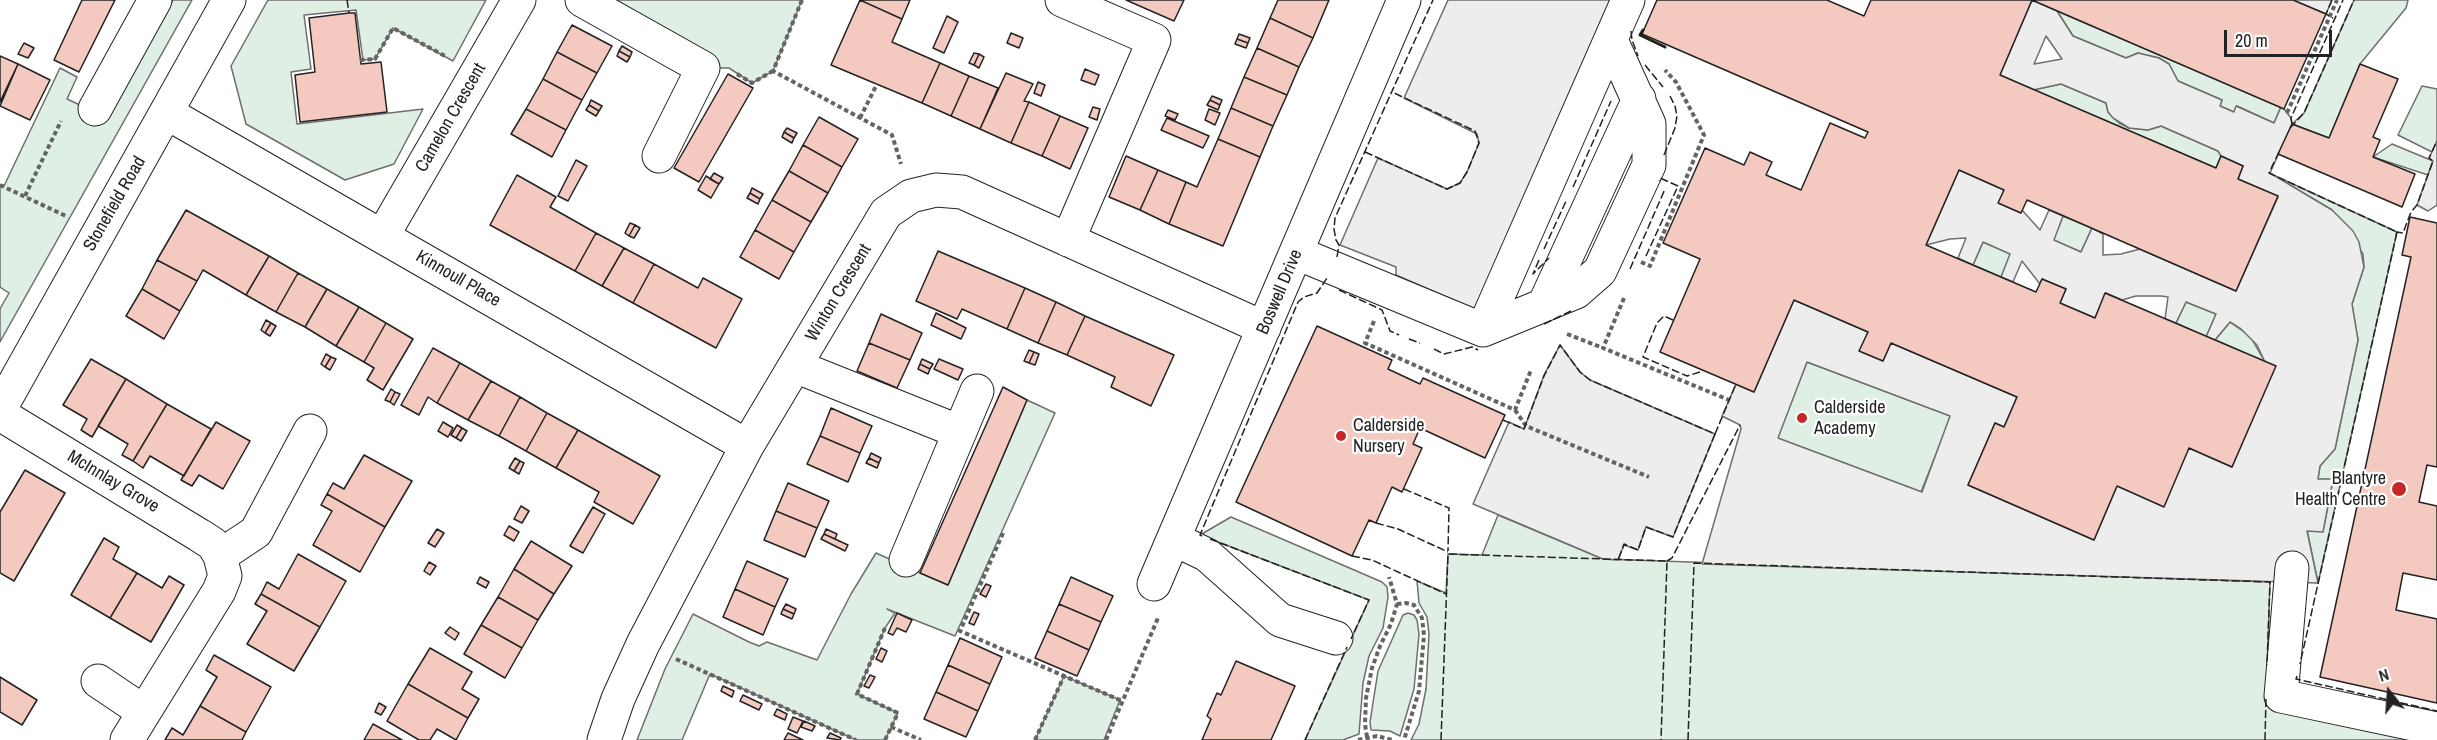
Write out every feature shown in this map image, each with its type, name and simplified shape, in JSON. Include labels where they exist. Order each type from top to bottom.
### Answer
[{"type":"street","points":[[94,109],[155,0]]},
{"type":"street","name":"Stonefield Road","points":[[0,409],[229,0]]},
{"type":"street","name":"Camelon Crescent","points":[[383,235],[519,0]]},
{"type":"street","points":[[582,0],[703,68],[659,156]]},
{"type":"street","points":[[1062,0],[1154,40],[1068,240]]},
{"type":"street","name":"Boswell Drive","points":[[1154,584],[1404,0]]},
{"type":"street","points":[[1483,330],[1628,0]]},
{"type":"street","points":[[1297,253],[1483,330],[1551,318],[1639,99],[1611,40]]},
{"type":"street","name":"Kinnoull Place","points":[[167,113],[747,446]]},
{"type":"street","name":"Winton Crescent","points":[[604,740],[618,699],[643,644],[747,446],[886,213],[911,196],[936,190],[962,192],[1264,328]]},
{"type":"street","points":[[795,366],[960,432]]},
{"type":"street","points":[[906,560],[977,390]]},
{"type":"street","name":"McInnlay Grove","points":[[0,414],[213,544],[220,556]]},
{"type":"street","points":[[127,740],[219,591],[225,576],[220,556],[256,532],[310,431]]},
{"type":"street","points":[[1174,539],[1207,555],[1280,620],[1336,638]]},
{"type":"street","points":[[2292,568],[2281,696],[2437,729]]},
{"type":"street","points":[[98,681],[144,712]]},
{"type":"path","points":[[802,0],[773,71],[892,135],[911,196]]},
{"type":"path","points":[[2288,113],[2337,0]]},
{"type":"path","points":[[360,60],[375,59],[393,28],[476,73]]},
{"type":"path","points":[[860,118],[877,84]]},
{"type":"path","points":[[25,196],[70,102],[94,109]]},
{"type":"path","points":[[0,185],[98,233]]},
{"type":"path","points":[[1636,268],[1639,261]]},
{"type":"path","points":[[1603,348],[1625,295]]},
{"type":"path","points":[[1377,314],[1365,343],[1515,410],[1526,426],[1649,477]]},
{"type":"path","points":[[1551,318],[1603,348],[1729,400]]},
{"type":"path","points":[[1515,410],[1531,370]]},
{"type":"path","points":[[1003,533],[960,631],[1122,701]]},
{"type":"path","points":[[1367,737],[1366,699],[1372,668],[1397,604],[1389,577]]},
{"type":"path","points":[[1106,740],[1162,608],[1154,584]]},
{"type":"path","points":[[1397,604],[1414,605],[1422,618],[1424,635],[1419,691],[1404,740]]},
{"type":"path","points":[[885,628],[857,694],[898,713],[885,740]]},
{"type":"path","points":[[643,644],[856,740]]},
{"type":"path","points":[[1035,740],[1064,676]]},
{"type":"path","points":[[891,728],[921,740]]},
{"type":"path","points":[[1358,740],[1377,736],[1393,740]]},
{"type":"green space","points":[[173,0],[192,0],[0,342],[0,309],[9,293],[0,287],[0,185],[4,186],[60,68],[77,77],[67,99],[108,118]]},
{"type":"green space","points":[[268,0],[486,0],[453,61],[393,28],[375,59],[363,60],[356,10],[304,15],[311,69],[291,72],[297,124],[423,109],[394,164],[345,180],[246,124],[231,66]]},
{"type":"green space","points":[[582,0],[802,0],[773,71],[752,83],[729,68],[703,68]]},
{"type":"green space","points":[[2354,0],[2408,0],[2406,8],[2360,64],[2329,138],[2292,124],[2304,113]]},
{"type":"green space","points":[[2057,11],[2281,107],[2274,123],[2237,106],[2234,112],[2220,106],[2222,100],[2178,81],[2169,64],[2159,58],[2138,53],[2126,58],[2073,36]]},
{"type":"green space","points":[[2061,84],[2106,103],[2108,112],[2119,123],[2129,128],[2148,130],[2161,126],[2218,151],[2221,156],[2216,168],[2033,90]]},
{"type":"green space","points":[[2422,86],[2437,89],[2437,141],[2432,152],[2398,135]]},
{"type":"green space","points":[[2392,144],[2433,161],[2428,175],[2373,157]]},
{"type":"green space","points":[[2269,173],[2397,232],[2318,583],[2307,530],[2323,531],[2333,480],[2318,479],[2320,466],[2335,449],[2358,340],[2352,304],[2364,267],[2363,254],[2332,210]]},
{"type":"green space","points":[[2063,216],[2092,228],[2081,252],[2053,240]]},
{"type":"green space","points":[[1983,242],[2011,254],[2001,277],[1973,265]]},
{"type":"green space","points":[[2186,302],[2216,314],[2206,337],[2176,323]]},
{"type":"green space","points":[[2230,322],[2250,336],[2265,362],[2215,340]]},
{"type":"green space","points":[[1807,362],[1951,416],[1921,492],[1777,438]]},
{"type":"green space","points":[[1027,400],[1055,413],[955,636],[887,609],[895,613],[885,628],[857,694],[898,713],[885,740],[856,740],[710,674],[682,740],[637,740],[665,669],[693,614],[759,646],[767,642],[817,660],[851,594],[876,553],[948,585]]},
{"type":"green space","points":[[1498,515],[1603,559],[2270,582],[2266,703],[2434,740],[1411,740],[1419,724],[1426,689],[1429,634],[1427,617],[1419,603],[1417,581],[1446,593],[1448,554],[1482,555]]},
{"type":"green space","points":[[1231,517],[1382,582],[1387,587],[1388,597],[1383,628],[1369,656],[1363,683],[1359,734],[1343,740],[1305,740],[1369,600],[1200,535]]},
{"type":"green space","points":[[1408,613],[1414,615],[1417,620],[1419,634],[1414,689],[1400,736],[1390,731],[1371,730],[1370,722],[1378,671],[1403,615]]},
{"type":"green space","points":[[1064,676],[1120,700],[1104,740],[1035,740]]},
{"type":"shaded area","points":[[1448,0],[1613,0],[1477,307],[1472,308],[1396,275],[1396,267],[1340,245],[1378,158],[1447,189],[1460,183],[1467,172],[1479,143],[1477,134],[1404,98]]},
{"type":"shaded area","points":[[2032,0],[2057,11],[2073,36],[2126,58],[2138,53],[2159,58],[2169,64],[2178,81],[2222,100],[2220,106],[2234,112],[2236,106],[2274,123],[2281,107],[2291,118],[2292,124],[2270,173],[2332,210],[2353,231],[2359,242],[2364,267],[2352,304],[2358,340],[2335,449],[2320,466],[2318,479],[2333,479],[2323,532],[2307,531],[2318,583],[1702,564],[1741,429],[1740,425],[1722,416],[1736,384],[1754,392],[1794,300],[1868,332],[1860,351],[1883,361],[1891,343],[2017,397],[2004,427],[1995,423],[1968,485],[2094,540],[2117,486],[2189,448],[2232,467],[2275,366],[2265,362],[2257,345],[2241,329],[2230,322],[2215,340],[2206,337],[2216,314],[2186,302],[2176,323],[2165,319],[2168,297],[2161,296],[2136,296],[2122,300],[2106,293],[2095,318],[2060,303],[2066,289],[2042,279],[2040,284],[2022,261],[2013,282],[2001,277],[2010,254],[1983,242],[1973,265],[1958,258],[1966,238],[1926,245],[1959,170],[2004,190],[1999,203],[2021,213],[2022,210],[2040,230],[2049,210],[2063,216],[2054,240],[2081,252],[2092,228],[2103,234],[2103,255],[2121,254],[2140,249],[2236,291],[2278,197],[2238,179],[2243,166],[2221,156],[2218,151],[2161,126],[2148,130],[2129,128],[2113,118],[2108,112],[2106,103],[2061,84],[2033,90],[2000,75]],"holes":[[[2046,36],[2062,59],[2034,64]],[[1807,362],[1950,416],[1922,492],[1778,438]]]},
{"type":"shaded area","points":[[2293,0],[2332,0],[2326,14]]},
{"type":"shaded area","points":[[2437,141],[2437,205],[2428,211],[2417,205],[2433,161],[2429,158]]},
{"type":"shaded area","points":[[1560,345],[1580,372],[1590,380],[1715,434],[1673,537],[1646,527],[1638,550],[1624,545],[1618,560],[1603,559],[1473,504],[1509,422],[1524,429],[1544,375]]},
{"type":"building","points":[[82,0],[115,0],[79,72],[54,60]]},
{"type":"building","points":[[860,0],[902,19],[892,42],[940,63],[922,103],[831,65]]},
{"type":"building","points":[[860,0],[910,0],[902,19]]},
{"type":"building","points":[[1126,0],[1184,0],[1174,21]]},
{"type":"building","points":[[1278,0],[1329,0],[1313,38],[1270,18]]},
{"type":"building","points":[[1657,0],[1827,0],[1864,16],[1871,0],[2032,0],[2000,75],[2216,168],[2221,156],[2243,166],[2238,179],[2278,196],[2236,291],[2027,200],[2021,213],[1998,203],[2004,190],[1959,170],[1926,245],[2036,292],[2042,279],[2066,289],[2060,303],[2095,318],[2105,293],[2276,366],[2232,467],[2189,448],[2164,507],[2117,486],[2094,540],[1968,485],[1995,423],[2004,427],[2017,397],[1891,343],[1883,361],[1859,351],[1868,332],[1794,300],[1754,392],[1660,352],[1700,259],[1663,243],[1705,148],[1744,165],[1750,152],[1772,162],[1766,175],[1801,190],[1830,123],[1865,138],[1868,132],[1642,34]]},
{"type":"building","points":[[2032,0],[2293,0],[2326,14],[2284,109]]},
{"type":"building","points":[[355,13],[361,64],[381,62],[387,112],[300,122],[295,75],[315,72],[309,18]]},
{"type":"building","points":[[947,16],[958,22],[944,53],[933,48]]},
{"type":"building","points":[[1270,18],[1313,38],[1299,67],[1257,48]]},
{"type":"building","points":[[572,25],[612,46],[597,73],[557,52]]},
{"type":"building","points":[[1011,33],[1023,38],[1019,48],[1007,43]]},
{"type":"building","points":[[1239,34],[1250,38],[1248,43],[1237,39]]},
{"type":"building","points":[[1237,39],[1248,43],[1246,48],[1235,44]]},
{"type":"building","points":[[24,43],[34,48],[28,58],[18,54]]},
{"type":"building","points":[[622,46],[632,52],[630,57],[619,51]]},
{"type":"building","points":[[1257,48],[1299,67],[1287,95],[1244,77]]},
{"type":"building","points":[[619,51],[630,57],[627,62],[617,56]]},
{"type":"building","points":[[557,52],[597,73],[582,100],[543,79]]},
{"type":"building","points":[[974,53],[979,54],[974,65],[969,63]]},
{"type":"building","points":[[979,54],[984,57],[979,68],[974,65]]},
{"type":"building","points":[[0,56],[18,64],[0,102]]},
{"type":"building","points":[[940,63],[969,76],[951,116],[922,103]]},
{"type":"building","points":[[18,64],[50,80],[30,120],[0,106]]},
{"type":"building","points":[[2360,64],[2398,79],[2373,137],[2380,140],[2373,157],[2415,174],[2402,207],[2278,154],[2292,124],[2329,138]]},
{"type":"building","points":[[1085,69],[1099,75],[1095,85],[1081,80]]},
{"type":"building","points":[[1006,73],[1033,84],[1024,101],[1029,102],[1011,143],[980,129]]},
{"type":"building","points":[[728,74],[753,88],[699,182],[674,168]]},
{"type":"building","points":[[969,76],[998,88],[980,129],[951,116]]},
{"type":"building","points":[[1244,77],[1287,95],[1273,126],[1231,108]]},
{"type":"building","points":[[543,79],[582,100],[566,130],[526,109]]},
{"type":"building","points":[[1038,82],[1045,85],[1041,96],[1034,93]]},
{"type":"building","points":[[1212,96],[1222,100],[1220,105],[1210,100]]},
{"type":"building","points":[[591,100],[602,106],[599,111],[589,105]]},
{"type":"building","points":[[1210,100],[1220,105],[1218,110],[1207,105]]},
{"type":"building","points":[[1029,102],[1060,116],[1042,156],[1011,143]]},
{"type":"building","points":[[589,105],[599,111],[596,116],[586,110]]},
{"type":"building","points":[[1093,107],[1100,109],[1097,120],[1089,117]]},
{"type":"building","points":[[1231,108],[1273,126],[1260,157],[1218,139]]},
{"type":"building","points":[[526,109],[566,130],[552,157],[511,134]]},
{"type":"building","points":[[1209,109],[1220,113],[1215,125],[1205,120]]},
{"type":"building","points":[[1168,110],[1178,114],[1175,120],[1165,116]]},
{"type":"building","points":[[1060,116],[1088,128],[1070,169],[1042,156]]},
{"type":"building","points":[[819,117],[858,139],[842,167],[803,145]]},
{"type":"building","points":[[1167,118],[1209,136],[1203,148],[1161,130]]},
{"type":"building","points":[[787,128],[797,133],[794,138],[784,132]]},
{"type":"building","points":[[784,132],[794,138],[792,143],[782,137]]},
{"type":"building","points":[[1218,139],[1260,157],[1223,246],[1169,224],[1186,182],[1197,187]]},
{"type":"building","points":[[803,145],[842,167],[828,193],[789,171]]},
{"type":"building","points":[[1126,156],[1158,170],[1140,210],[1109,197]]},
{"type":"building","points":[[576,160],[587,166],[568,201],[558,196]]},
{"type":"building","points":[[1158,170],[1186,182],[1169,224],[1140,210]]},
{"type":"building","points":[[789,171],[828,193],[811,222],[772,200]]},
{"type":"building","points":[[714,173],[723,178],[719,184],[710,179]]},
{"type":"building","points":[[517,175],[556,197],[550,207],[596,233],[575,271],[490,225]]},
{"type":"building","points":[[706,176],[719,184],[711,198],[698,190]]},
{"type":"building","points":[[752,188],[763,194],[760,199],[750,193]]},
{"type":"building","points":[[750,193],[760,199],[758,204],[747,198]]},
{"type":"building","points":[[772,200],[811,222],[794,252],[755,230]]},
{"type":"building","points":[[186,210],[269,256],[246,295],[203,270],[197,281],[157,260]]},
{"type":"building","name":"Blantyre Health Centre","points":[[2410,217],[2437,223],[2437,467],[2427,465],[2419,502],[2437,506],[2437,580],[2403,573],[2396,610],[2437,619],[2437,703],[2320,677],[2411,257],[2402,255]]},
{"type":"building","points":[[630,223],[635,225],[629,236],[625,233]]},
{"type":"building","points":[[635,225],[640,228],[634,238],[629,236]]},
{"type":"building","points":[[755,230],[794,252],[779,279],[740,257]]},
{"type":"building","points":[[596,233],[624,248],[602,286],[575,271]]},
{"type":"building","points":[[624,248],[654,264],[633,303],[602,286]]},
{"type":"building","points":[[938,251],[1025,288],[1007,329],[962,309],[957,319],[916,301]]},
{"type":"building","points":[[269,256],[298,273],[276,312],[246,295]]},
{"type":"building","points":[[157,260],[197,281],[180,311],[142,289]]},
{"type":"building","points":[[654,264],[698,288],[703,278],[742,299],[716,348],[633,303]]},
{"type":"building","points":[[298,273],[327,289],[305,327],[276,312]]},
{"type":"building","points":[[1025,288],[1056,302],[1038,343],[1007,329]]},
{"type":"building","points":[[142,289],[180,311],[164,339],[126,316]]},
{"type":"building","points":[[327,289],[359,307],[336,346],[305,327]]},
{"type":"building","points":[[1056,302],[1085,316],[1067,355],[1038,343]]},
{"type":"building","points":[[359,307],[386,323],[364,362],[336,346]]},
{"type":"building","points":[[936,313],[966,328],[961,339],[931,325]]},
{"type":"building","points":[[881,314],[922,333],[910,360],[869,343]]},
{"type":"building","points":[[1085,316],[1174,355],[1151,406],[1111,387],[1115,377],[1067,355]]},
{"type":"building","points":[[266,320],[271,323],[265,333],[261,330]]},
{"type":"building","points":[[271,323],[276,326],[270,336],[265,333]]},
{"type":"building","points":[[386,323],[413,339],[383,390],[367,380],[374,368],[364,362]]},
{"type":"building","name":"Calderside Nursery","points":[[1317,326],[1392,360],[1388,369],[1420,384],[1423,378],[1505,415],[1485,458],[1420,428],[1413,444],[1422,448],[1402,492],[1392,487],[1376,523],[1369,520],[1352,556],[1236,502]]},
{"type":"building","points":[[869,343],[910,360],[897,388],[857,371]]},
{"type":"building","points":[[433,348],[460,363],[437,403],[428,397],[419,415],[401,405]]},
{"type":"building","points":[[1029,350],[1034,352],[1029,363],[1024,361]]},
{"type":"building","points":[[1034,352],[1039,354],[1035,365],[1029,363]]},
{"type":"building","points":[[326,354],[331,357],[325,367],[321,364]]},
{"type":"building","points":[[331,357],[336,359],[330,370],[325,367]]},
{"type":"building","points":[[91,359],[126,379],[92,437],[81,430],[87,419],[63,405]]},
{"type":"building","points":[[922,359],[933,364],[930,369],[920,364]]},
{"type":"building","points":[[939,359],[963,369],[958,380],[934,369]]},
{"type":"building","points":[[460,363],[491,381],[468,420],[437,403]]},
{"type":"building","points":[[920,364],[930,369],[928,374],[918,369]]},
{"type":"building","points":[[126,379],[167,404],[133,461],[122,455],[128,444],[98,426]]},
{"type":"building","points":[[491,381],[520,397],[499,436],[468,420]]},
{"type":"building","points":[[1003,387],[1027,400],[948,585],[920,573]]},
{"type":"building","points":[[391,389],[395,392],[390,402],[385,400]]},
{"type":"building","points":[[395,392],[400,394],[394,405],[390,402]]},
{"type":"building","points":[[520,397],[547,413],[526,451],[499,436]]},
{"type":"building","points":[[167,404],[211,429],[184,476],[150,456],[143,468],[133,461]]},
{"type":"building","points":[[831,408],[872,426],[860,453],[820,436]]},
{"type":"building","points":[[547,413],[578,430],[556,468],[526,451]]},
{"type":"building","points":[[216,422],[250,441],[223,489],[199,475],[192,486],[181,480]]},
{"type":"building","points":[[443,422],[453,428],[448,437],[438,431]]},
{"type":"building","points":[[457,425],[462,428],[456,438],[451,435]]},
{"type":"building","points":[[462,428],[467,431],[461,441],[456,438]]},
{"type":"building","points":[[578,430],[660,476],[633,524],[594,502],[599,492],[556,468]]},
{"type":"building","points":[[820,436],[860,453],[848,482],[807,464]]},
{"type":"building","points":[[871,453],[881,458],[879,463],[869,458]]},
{"type":"building","points":[[364,455],[412,481],[385,527],[327,494],[333,483],[344,489]]},
{"type":"building","points":[[515,458],[520,461],[514,471],[509,468]]},
{"type":"building","points":[[869,458],[879,463],[877,468],[866,463]]},
{"type":"building","points":[[520,461],[524,463],[519,474],[514,471]]},
{"type":"building","points":[[25,470],[65,493],[14,581],[0,573],[0,512]]},
{"type":"building","points":[[788,483],[829,501],[817,528],[776,511]]},
{"type":"building","points":[[327,494],[385,527],[360,572],[313,545],[332,511],[321,505]]},
{"type":"building","points":[[521,506],[529,511],[522,523],[514,519]]},
{"type":"building","points":[[593,507],[605,514],[583,553],[570,546]]},
{"type":"building","points":[[776,511],[817,528],[805,557],[764,540]]},
{"type":"building","points":[[509,526],[519,532],[514,541],[504,535]]},
{"type":"building","points":[[437,529],[444,533],[435,547],[428,543]]},
{"type":"building","points":[[826,529],[837,534],[835,539],[824,534]]},
{"type":"building","points":[[824,534],[848,545],[845,551],[821,539]]},
{"type":"building","points":[[104,538],[119,547],[113,559],[137,573],[110,618],[71,595]]},
{"type":"building","points":[[531,541],[572,566],[554,594],[514,569]]},
{"type":"building","points":[[298,554],[346,581],[320,627],[261,594],[267,582],[279,589]]},
{"type":"building","points":[[747,561],[788,579],[775,607],[735,589]]},
{"type":"building","points":[[429,562],[436,566],[430,575],[424,571]]},
{"type":"building","points":[[514,569],[554,594],[538,620],[498,597]]},
{"type":"building","points":[[137,573],[162,588],[169,576],[184,585],[151,642],[110,618]]},
{"type":"building","points":[[480,577],[489,582],[486,588],[477,583]]},
{"type":"building","points":[[1071,577],[1113,596],[1101,622],[1059,604]]},
{"type":"building","points":[[986,584],[991,586],[986,597],[980,594]]},
{"type":"building","points":[[735,589],[775,607],[763,635],[723,617]]},
{"type":"building","points":[[261,594],[320,627],[294,671],[247,644],[267,611],[255,604]]},
{"type":"building","points":[[498,597],[538,620],[522,648],[481,625]]},
{"type":"building","points":[[786,604],[796,609],[794,614],[783,609]]},
{"type":"building","points":[[1059,604],[1101,622],[1089,650],[1047,631]]},
{"type":"building","points":[[783,609],[794,614],[792,619],[781,614]]},
{"type":"building","points":[[974,612],[979,614],[974,625],[969,623]]},
{"type":"building","points":[[897,613],[912,620],[906,632],[897,628],[893,635],[888,633]]},
{"type":"building","points":[[481,625],[522,648],[505,678],[464,654]]},
{"type":"building","points":[[450,627],[459,633],[455,640],[445,633]]},
{"type":"building","points":[[1047,631],[1089,650],[1077,676],[1035,658]]},
{"type":"building","points":[[960,638],[1002,657],[990,684],[948,665]]},
{"type":"building","points":[[430,648],[472,672],[462,689],[479,699],[468,718],[408,684]]},
{"type":"building","points":[[881,648],[887,651],[882,662],[876,659]]},
{"type":"building","points":[[214,655],[271,687],[246,732],[200,706],[217,677],[206,670]]},
{"type":"building","points":[[1236,661],[1295,686],[1271,740],[1202,740],[1211,719],[1207,716],[1217,693],[1221,695]]},
{"type":"building","points":[[948,665],[990,684],[978,711],[936,692]]},
{"type":"building","points":[[870,675],[875,677],[869,688],[864,686]]},
{"type":"building","points":[[0,677],[37,700],[22,725],[0,712]]},
{"type":"building","points":[[408,684],[468,718],[456,740],[437,729],[430,740],[419,740],[387,721]]},
{"type":"building","points":[[723,686],[734,691],[732,697],[721,691]]},
{"type":"building","points":[[936,692],[978,711],[966,737],[924,719]]},
{"type":"building","points":[[743,695],[762,704],[759,710],[740,701]]},
{"type":"building","points":[[379,703],[386,707],[381,715],[375,712]]},
{"type":"building","points":[[200,706],[246,732],[242,740],[165,740],[172,728],[183,735]]},
{"type":"building","points":[[777,709],[787,714],[785,720],[774,715]]},
{"type":"building","points":[[793,717],[803,721],[797,733],[788,729]]},
{"type":"building","points":[[804,721],[815,726],[812,731],[801,727]]},
{"type":"building","points":[[373,724],[402,740],[364,740]]},
{"type":"building","points":[[788,733],[803,740],[784,740]]},
{"type":"building","points":[[830,733],[841,738],[840,740],[827,738]]},
{"type":"fence","points":[[347,0],[349,13]]},
{"type":"fence","points":[[1337,257],[1339,245],[1334,229],[1335,218],[1433,0]]},
{"type":"fence","points":[[2332,0],[2326,14],[2333,18]]},
{"type":"fence","points":[[2292,124],[2291,118],[2343,0]]},
{"type":"fence","points":[[2290,128],[2304,113],[2354,0]]},
{"type":"fence","points":[[1631,31],[1638,56]]},
{"type":"fence","points":[[1645,65],[1663,87]]},
{"type":"fence","points":[[1365,152],[1447,189],[1460,183],[1467,172],[1479,143],[1475,131],[1392,92]]},
{"type":"fence","points":[[1664,155],[1675,128],[1677,116],[1670,96]]},
{"type":"fence","points":[[1573,187],[1611,101]]},
{"type":"fence","points":[[2396,234],[2397,232],[2403,233],[2411,212],[2417,205],[2433,161],[2429,158],[2437,141]]},
{"type":"fence","points":[[2279,152],[2269,173],[2397,232],[2300,664]]},
{"type":"fence","points":[[1646,256],[1678,186],[1660,178],[1659,181]]},
{"type":"fence","points":[[1630,269],[1665,189]]},
{"type":"fence","points":[[1544,249],[1567,199]]},
{"type":"fence","points":[[1539,260],[1533,274],[1549,258]]},
{"type":"fence","points":[[1202,536],[1200,535],[1298,302],[1304,297],[1317,293],[1327,278]]},
{"type":"fence","points":[[1339,290],[1382,310],[1390,331],[1399,335]]},
{"type":"fence","points":[[1544,324],[1571,311]]},
{"type":"fence","points":[[1673,320],[1664,316],[1657,323],[1643,357],[1687,376],[1703,371]]},
{"type":"fence","points":[[1409,339],[1420,343]]},
{"type":"fence","points":[[1503,420],[1524,429],[1544,376],[1560,345],[1580,372],[1590,380],[1715,434],[1673,537],[1646,527],[1638,550],[1624,544],[1618,560]]},
{"type":"fence","points":[[1434,349],[1444,354],[1472,347],[1478,350]]},
{"type":"fence","points":[[1715,434],[1736,384]]},
{"type":"fence","points":[[1667,561],[1672,558],[1740,425]]},
{"type":"fence","points":[[1404,489],[1449,508],[1448,551]]},
{"type":"fence","points":[[1376,523],[1398,529],[1448,552]]},
{"type":"fence","points":[[1210,539],[1369,600],[1351,639]]},
{"type":"fence","points":[[1441,740],[1448,554],[1667,561],[1661,740]]},
{"type":"fence","points":[[1352,556],[1372,560],[1446,594]]},
{"type":"fence","points":[[1688,740],[1694,563],[2270,582],[2267,665]]},
{"type":"fence","points":[[1305,740],[1347,647]]},
{"type":"fence","points":[[2297,676],[2296,679],[2437,711]]},
{"type":"fence","points":[[2265,740],[2266,698]]},
{"type":"wall","points":[[1643,30],[1640,35],[1665,47]]},
{"type":"place","name":"Calderside Academy","points":[[1802,418]]},
{"type":"place","name":"Calderside Nursery","points":[[1341,436]]},
{"type":"place","name":"Blantyre Health Centre","points":[[2399,489]]}]
